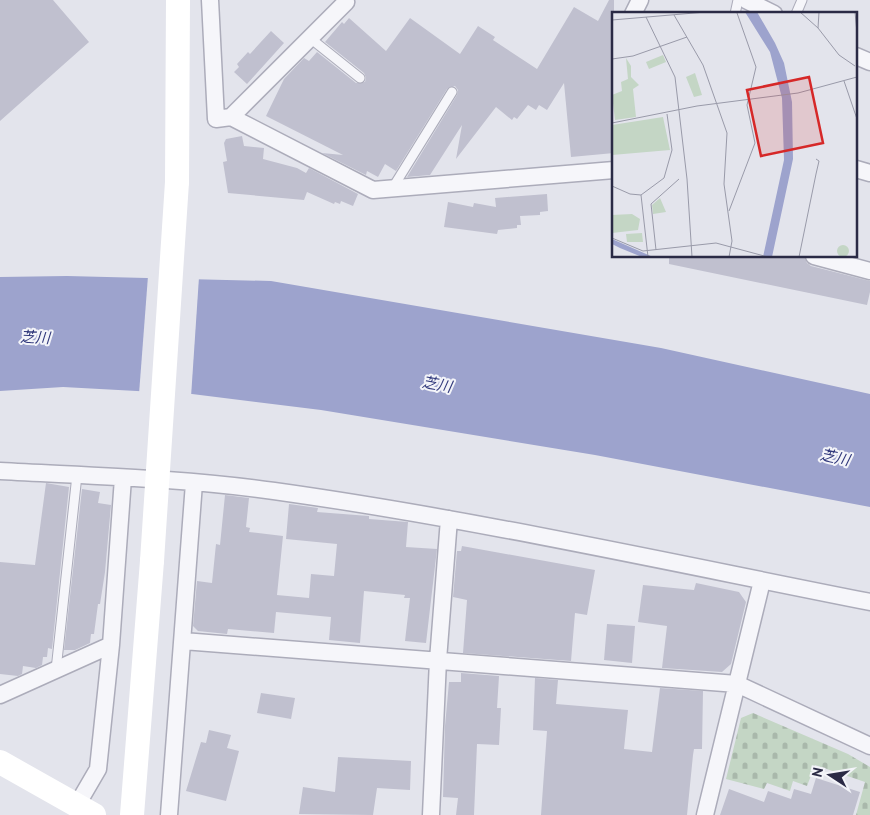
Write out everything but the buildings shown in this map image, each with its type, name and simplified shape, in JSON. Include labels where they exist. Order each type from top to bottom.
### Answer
[{"type":"street","points":[[132,815],[152,561],[177,182],[178,0]]},
{"type":"street","points":[[210,0],[224,118]]},
{"type":"street","points":[[634,12],[640,0]]},
{"type":"street","points":[[746,0],[770,12]]},
{"type":"street","points":[[224,118],[347,1]]},
{"type":"street","points":[[858,57],[870,62]]},
{"type":"street","points":[[224,118],[372,190],[612,170]]},
{"type":"street","points":[[821,258],[870,271]]},
{"type":"street","points":[[0,471],[123,478],[272,490],[449,519],[870,602]]},
{"type":"street","points":[[0,762],[86,810],[98,769],[111,645],[123,478]]},
{"type":"street","points":[[169,815],[194,483]]},
{"type":"street","points":[[431,815],[438,660],[449,519]]},
{"type":"street","points":[[705,815],[762,580]]},
{"type":"street","points":[[183,641],[737,684],[870,746]]},
{"type":"street","points":[[0,695],[111,645]]},
{"type":"lane","points":[[797,12],[802,0]]},
{"type":"lane","points":[[310,38],[360,78]]},
{"type":"lane","points":[[392,189],[452,92]]},
{"type":"lane","points":[[56,670],[77,475]]},
{"type":"green space","points":[[753,713],[848,754],[870,767],[870,815],[856,815],[865,782],[815,765],[807,786],[793,781],[790,791],[767,783],[764,789],[726,779],[741,718]]},
{"type":"water","name":"芝川","points":[[67,276],[271,281],[661,348],[870,394],[870,507],[595,455],[321,410],[192,394],[63,387],[0,391],[0,277]]},
{"type":"pier","points":[[148,276],[199,277],[191,397],[139,394]]}]
